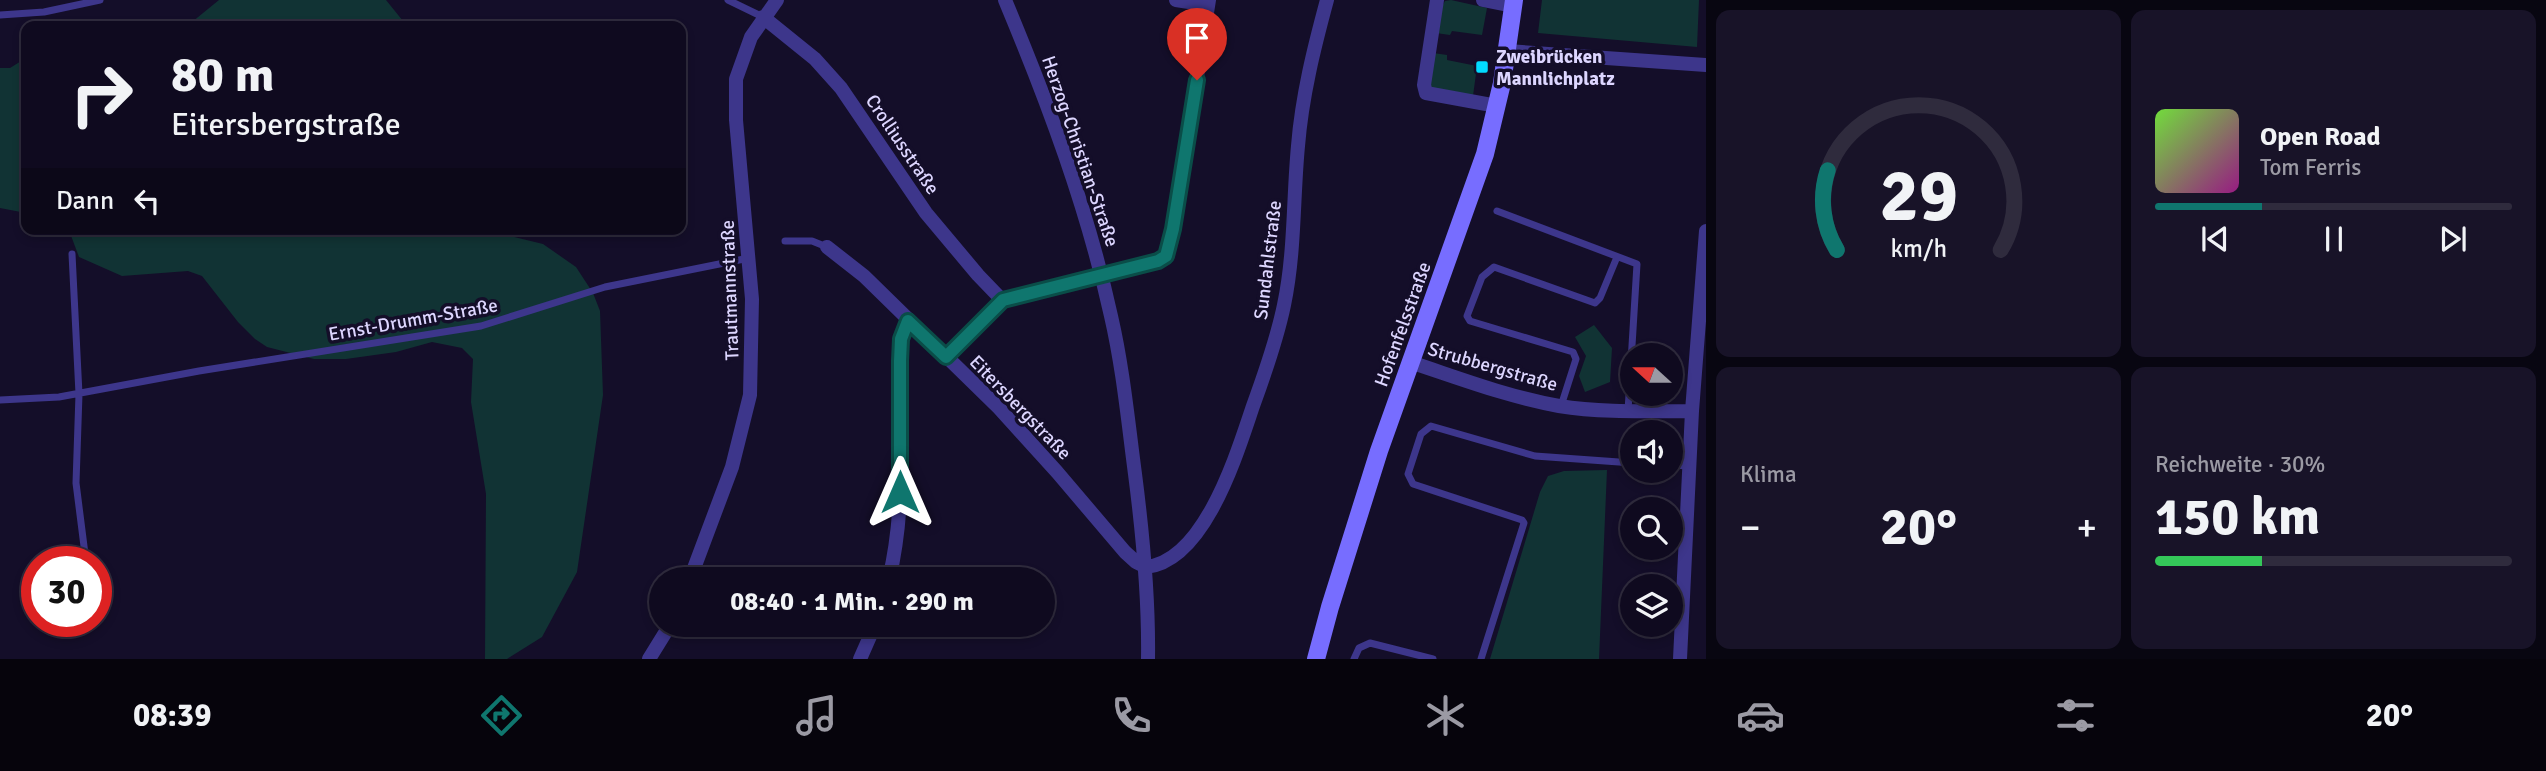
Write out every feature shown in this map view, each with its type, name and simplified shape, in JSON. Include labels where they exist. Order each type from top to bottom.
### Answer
[{"type":"main road","name":"Hofenfelsstraße","points":[[1316,659],[1354,530],[1410,362],[1485,154],[1497,106],[1513,3]]},
{"type":"street","name":"Trautmannstraße","points":[[694,567],[732,467],[750,395],[752,299],[735,95],[736,79],[742,57],[763,17],[777,0]]},
{"type":"street","name":"Herzog-Christian-Straße","points":[[1005,0],[1059,135],[1086,217],[1101,275],[1121,365],[1146,567]]},
{"type":"street","points":[[946,357],[1003,300],[1158,261],[1166,256],[1170,246],[1209,3],[1176,0]]},
{"type":"street","name":"Sundahlstraße","points":[[1146,567],[1157,566],[1180,551],[1219,496],[1269,360],[1289,272],[1303,101],[1326,0]]},
{"type":"street","points":[[1437,0],[1424,85],[1426,93],[1497,106]]},
{"type":"street","points":[[1483,0],[1513,3]]},
{"type":"street","name":"Crolliusstraße","points":[[763,17],[815,60],[841,88],[926,213],[1003,300]]},
{"type":"street","points":[[1507,51],[1706,65]]},
{"type":"street","points":[[1680,659],[1692,411],[1706,231]]},
{"type":"street","name":"Eitersbergstraße","points":[[827,247],[864,276],[1031,442],[1125,552],[1146,567]]},
{"type":"street","points":[[891,567],[900,492],[901,339],[908,321]]},
{"type":"street","name":"Strubbergstraße","points":[[1410,362],[1505,393],[1561,406],[1628,411],[1692,411]]},
{"type":"street","points":[[1146,567],[1148,659]]},
{"type":"street","points":[[649,659],[663,637]]},
{"type":"street","points":[[860,659],[870,637]]},
{"type":"lane","points":[[0,15],[44,12],[100,0]]},
{"type":"lane","points":[[729,0],[763,17]]},
{"type":"lane","points":[[1497,211],[1637,264],[1628,411]]},
{"type":"lane","name":"Eitersbergstraße","points":[[785,241],[812,240],[827,247]]},
{"type":"lane","points":[[72,254],[79,394],[76,483],[84,546]]},
{"type":"lane","name":"Ernst-Drumm-Straße","points":[[0,400],[79,394],[199,371],[481,326],[605,287],[749,257]]},
{"type":"lane","points":[[1561,406],[1576,359],[1573,352],[1469,321],[1467,316],[1470,306],[1482,276],[1494,267],[1595,303],[1600,298],[1617,257]]},
{"type":"lane","points":[[1481,659],[1524,523],[1413,484],[1408,474],[1420,434],[1431,426],[1535,456],[1620,462]]},
{"type":"lane","points":[[1683,466],[1689,466]]},
{"type":"lane","points":[[1354,659],[1359,648],[1370,643],[1433,659]]},
{"type":"green space","points":[[219,0],[386,0],[403,21],[193,21]]},
{"type":"green space","points":[[1542,0],[1699,0],[1697,47],[1538,33]]},
{"type":"green space","points":[[1445,1],[1487,8],[1482,35],[1452,31],[1450,35],[1436,33],[1441,8]]},
{"type":"green space","points":[[1433,53],[1447,55],[1447,60],[1477,66],[1473,96],[1429,87]]},
{"type":"green space","points":[[21,61],[21,212],[0,208],[0,68],[10,68]]},
{"type":"green space","points":[[71,235],[506,235],[543,244],[576,267],[593,293],[600,311],[603,395],[577,572],[542,637],[507,659],[485,659],[486,494],[471,402],[473,359],[462,348],[432,342],[396,352],[346,359],[314,359],[267,347],[255,339],[202,276],[188,271],[122,276],[79,257]]},
{"type":"green space","points":[[1594,325],[1612,348],[1610,382],[1585,392],[1579,376],[1586,356],[1575,337]]},
{"type":"green space","points":[[1607,470],[1599,659],[1490,659],[1540,492],[1548,476],[1564,471]]},
{"type":"place","name":"Zweibrücken Mannlichplatz","points":[[1482,67]]},
{"type":"route","points":[[900,492],[901,339],[908,321],[946,357],[1003,300],[1158,261],[1166,256],[1173,229],[1197,80]]}]
